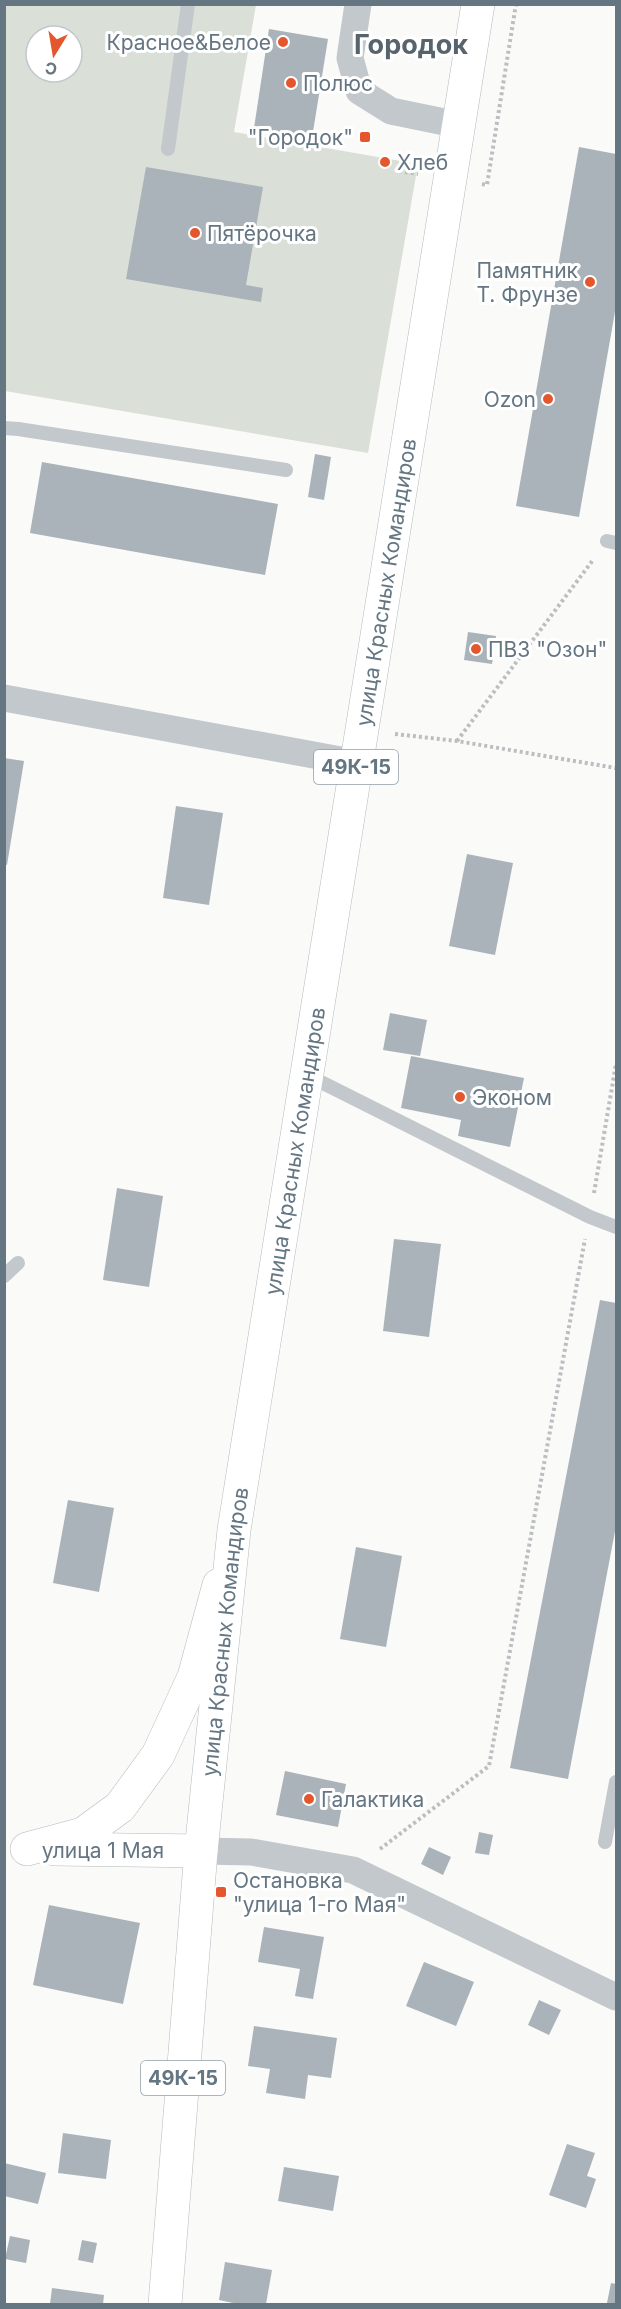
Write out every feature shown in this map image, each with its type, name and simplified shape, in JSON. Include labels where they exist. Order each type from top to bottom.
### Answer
[{"type":"main road","name":"улица Красных Командиров","points":[[165,2304],[201,1851],[234,1530],[478,4]]},
{"type":"main road","points":[[16,1849],[83,1834],[120,1807],[158,1755],[194,1677],[234,1530]]},
{"type":"main road","name":"улица 1 Мая","points":[[16,1849],[201,1851]]},
{"type":"street","points":[[358,4],[350,58],[359,91],[391,111],[459,125]]},
{"type":"street","points":[[4,698],[357,763]]},
{"type":"street","points":[[201,1851],[251,1852],[353,1870],[616,1997]]},
{"type":"lane","points":[[168,149],[188,4]]},
{"type":"lane","points":[[4,428],[286,470]]},
{"type":"lane","points":[[307,1075],[616,1227]]},
{"type":"lane","points":[[4,1275],[18,1263]]},
{"type":"lane","points":[[605,1842],[616,1782]]},
{"type":"path","points":[[487,185],[516,4]]},
{"type":"path","points":[[457,741],[612,542]]},
{"type":"path","points":[[357,763],[394,734],[457,741],[616,768]]},
{"type":"path","points":[[353,1870],[489,1766],[616,1064]]},
{"type":"shaded area","points":[[4,5],[256,5],[234,132],[418,164],[368,453],[5,391]]},
{"type":"building","name":"Полюс","points":[[269,29],[328,39],[312,138],[254,128]]},
{"type":"building","points":[[579,147],[616,154],[616,306],[579,517],[516,506]]},
{"type":"building","name":"Пятёрочка","points":[[146,167],[263,187],[246,285],[263,288],[261,302],[126,279]]},
{"type":"building","points":[[315,454],[331,457],[324,500],[308,497]]},
{"type":"building","points":[[42,462],[278,504],[265,575],[30,533]]},
{"type":"building","points":[[468,632],[496,636],[492,664],[464,660]]},
{"type":"building","points":[[4,758],[24,761],[7,865],[4,864]]},
{"type":"building","points":[[176,806],[223,813],[209,905],[163,898]]},
{"type":"building","points":[[467,854],[513,863],[495,955],[449,946]]},
{"type":"building","points":[[390,1013],[427,1020],[420,1056],[383,1050]]},
{"type":"building","points":[[411,1056],[524,1078],[510,1147],[458,1136],[461,1120],[401,1108]]},
{"type":"building","points":[[117,1188],[163,1196],[149,1287],[103,1280]]},
{"type":"building","points":[[394,1239],[441,1244],[429,1337],[383,1331]]},
{"type":"building","points":[[600,1300],[616,1303],[616,1526],[568,1779],[510,1768]]},
{"type":"building","points":[[68,1500],[114,1508],[99,1592],[53,1583]]},
{"type":"building","points":[[356,1547],[402,1556],[386,1647],[340,1639]]},
{"type":"building","points":[[285,1771],[346,1784],[338,1827],[276,1815]]},
{"type":"building","points":[[479,1832],[493,1835],[489,1855],[475,1853]]},
{"type":"building","points":[[429,1847],[451,1857],[443,1875],[421,1864]]},
{"type":"building","points":[[49,1905],[140,1923],[123,2004],[33,1985]]},
{"type":"building","points":[[264,1927],[324,1937],[313,1999],[295,1996],[300,1969],[258,1962]]},
{"type":"building","points":[[424,1962],[474,1982],[456,2026],[406,2006]]},
{"type":"building","points":[[539,2000],[561,2010],[549,2035],[528,2025]]},
{"type":"building","points":[[254,2026],[337,2038],[331,2078],[308,2075],[305,2099],[266,2093],[270,2069],[248,2066]]},
{"type":"building","points":[[63,2133],[111,2140],[106,2179],[58,2173]]},
{"type":"building","points":[[567,2144],[595,2153],[587,2176],[596,2179],[586,2208],[549,2195]]},
{"type":"building","points":[[4,2163],[46,2173],[38,2204],[4,2196]]},
{"type":"building","points":[[284,2167],[339,2176],[333,2211],[278,2201]]},
{"type":"building","points":[[10,2236],[30,2240],[26,2263],[5,2259]]},
{"type":"building","points":[[82,2240],[97,2243],[93,2263],[78,2260]]},
{"type":"building","points":[[225,2262],[272,2270],[266,2304],[238,2304],[219,2300]]},
{"type":"building","points":[[611,2283],[616,2284],[616,2304],[607,2303]]},
{"type":"building","points":[[52,2288],[104,2295],[103,2304],[50,2304]]},
{"type":"place","name":"Красное&Белое","points":[[283,42]]},
{"type":"place","name":"Полюс","points":[[291,83]]},
{"type":"place","name":"\"Городок\"","points":[[365,137]]},
{"type":"place","name":"Хлеб","points":[[385,162]]},
{"type":"place","name":"Пятёрочка","points":[[195,233]]},
{"type":"place","name":"Памятник Т. Фрунзе","points":[[590,282]]},
{"type":"place","name":"Ozon","points":[[548,399]]},
{"type":"place","name":"ПВЗ \"Озон\"","points":[[476,649]]},
{"type":"place","name":"Эконом","points":[[460,1097]]},
{"type":"place","name":"Галактика","points":[[309,1799]]},
{"type":"place","name":"Остановка \"улица 1-го Мая\"","points":[[221,1892]]},
{"type":"district","name":"Городок","points":[[411,44]]}]
